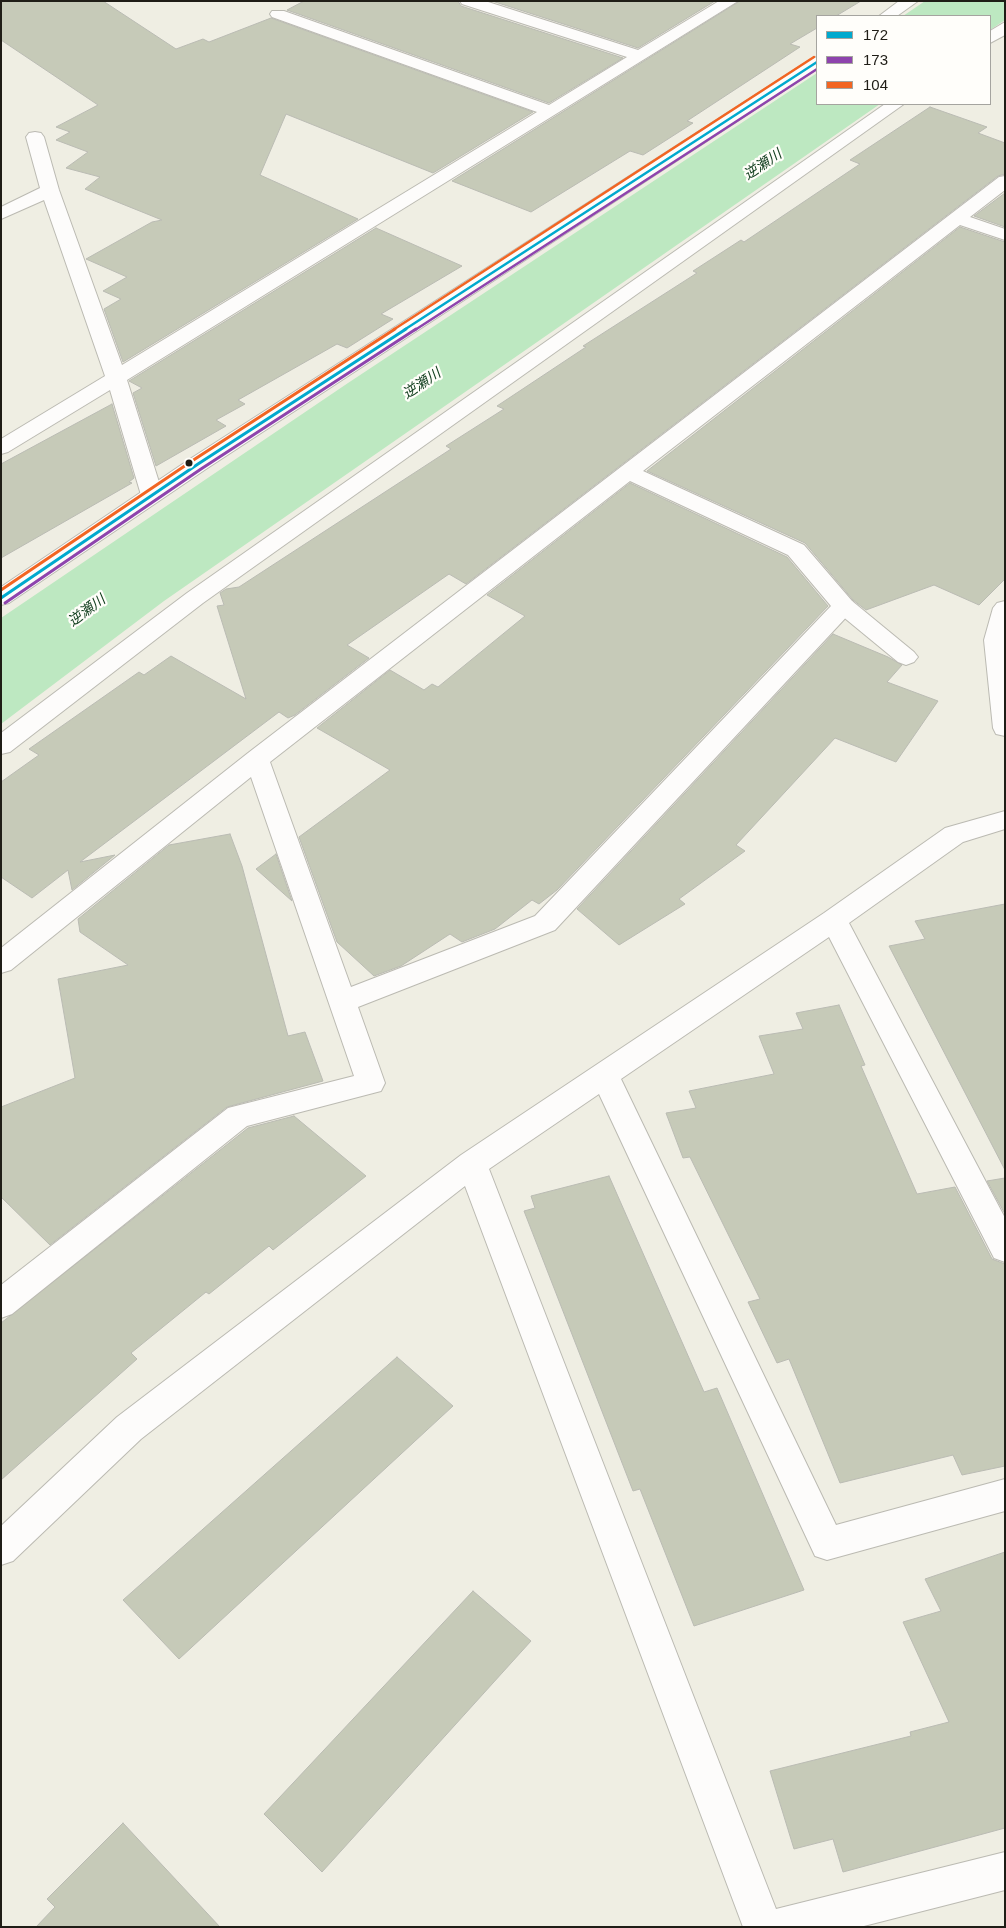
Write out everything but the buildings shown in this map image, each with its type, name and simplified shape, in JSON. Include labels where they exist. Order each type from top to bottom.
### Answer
[{"type":"street","points":[[468,1],[640,56]]},
{"type":"street","points":[[1,448],[730,1]]},
{"type":"street","points":[[889,15],[910,1]]},
{"type":"street","points":[[278,14],[551,110]]},
{"type":"street","points":[[991,37],[1005,27]]},
{"type":"street","points":[[1,598],[152,495],[816,63]]},
{"type":"street","points":[[1,746],[196,598],[895,105]]},
{"type":"street","points":[[35,137],[50,190],[116,378],[152,495]]},
{"type":"street","points":[[1,963],[257,759],[630,473],[1005,181]]},
{"type":"street","points":[[1,214],[50,190]]},
{"type":"street","points":[[957,218],[1005,235]]},
{"type":"street","points":[[630,473],[796,550],[844,606],[906,657]]},
{"type":"street","points":[[344,1001],[545,922],[844,606]]},
{"type":"street","points":[[1005,608],[996,640],[1005,728]]},
{"type":"street","points":[[1,1304],[238,1116],[371,1083],[344,1001],[257,759]]},
{"type":"street","points":[[1,1550],[129,1428],[472,1164],[834,920],[954,835],[1005,820]]},
{"type":"street","points":[[834,920],[1005,1249]]},
{"type":"street","points":[[605,1076],[826,1544],[1005,1495]]},
{"type":"street","points":[[472,1164],[763,1927]]},
{"type":"street","points":[[781,1927],[1005,1872]]},
{"type":"water","points":[[925,1],[1005,1],[1005,20],[991,29],[991,15],[904,15]]},
{"type":"water","name":"逆瀬川","points":[[816,74],[816,105],[879,105],[164,601],[1,724],[1,618],[348,383]]},
{"type":"transit line","name":"104","points":[[1,590],[195,459],[814,57]]},
{"type":"transit line","name":"172","points":[[1,598],[198,464],[816,63]]},
{"type":"transit line","name":"173","points":[[5,603],[201,469],[816,70]]}]
